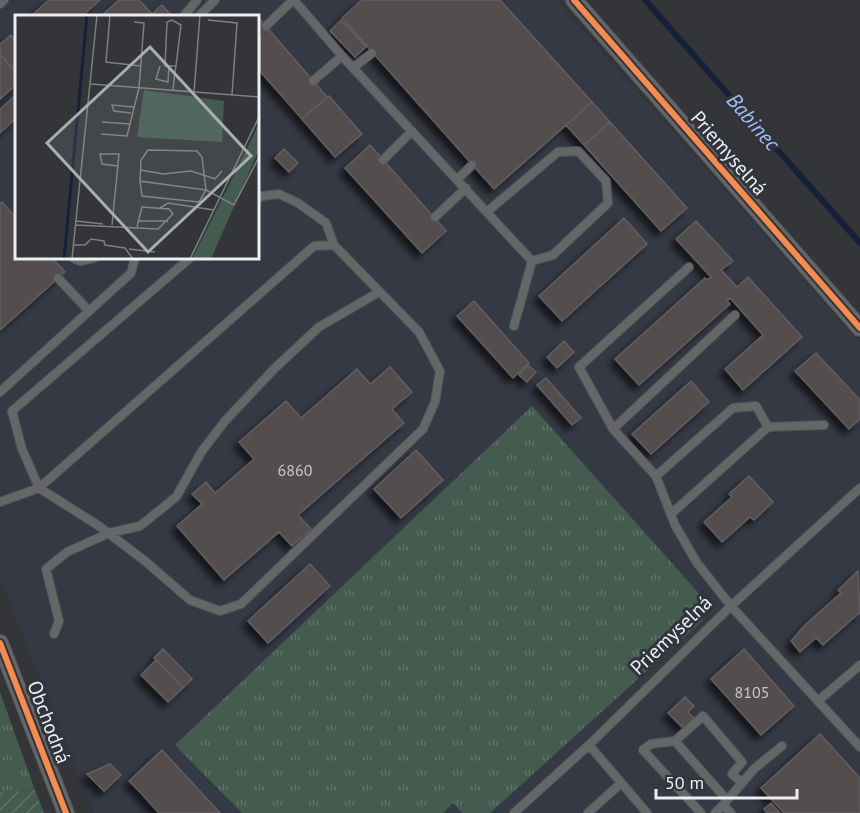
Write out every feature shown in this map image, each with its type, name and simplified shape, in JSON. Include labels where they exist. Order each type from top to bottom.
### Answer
[{"type":"street","name":"Priemyselná","points":[[574,0],[860,328]]},
{"type":"street","name":"Obchodná","points":[[0,642],[66,813]]},
{"type":"lane","points":[[0,4],[4,0]]},
{"type":"lane","points":[[185,15],[197,0]]},
{"type":"lane","points":[[200,15],[215,0]]},
{"type":"lane","points":[[266,26],[294,0],[342,56],[532,261]]},
{"type":"lane","points":[[354,67],[372,53]]},
{"type":"lane","points":[[314,81],[342,56]]},
{"type":"lane","points":[[383,160],[412,130]]},
{"type":"lane","points":[[488,212],[558,152],[578,151],[606,181],[608,202],[553,255],[532,261]]},
{"type":"lane","points":[[458,179],[472,165]]},
{"type":"lane","points":[[435,217],[466,188]]},
{"type":"lane","points":[[188,260],[12,411],[22,450],[39,488],[109,533],[190,600],[220,611],[241,604],[423,429],[435,402],[440,371],[419,332],[333,245],[327,223],[298,202],[279,194],[260,198]]},
{"type":"lane","points":[[0,502],[39,488],[314,246],[333,245]]},
{"type":"lane","points":[[0,392],[132,273],[135,260]]},
{"type":"lane","points":[[514,326],[532,261]]},
{"type":"lane","points":[[689,267],[579,367],[613,429],[656,476],[671,514],[697,564],[731,606],[860,747]]},
{"type":"lane","points":[[58,278],[89,311]]},
{"type":"lane","points":[[54,634],[59,621],[46,569],[67,552],[109,533],[140,526],[176,497],[202,451],[225,422],[274,369],[319,327],[379,292]]},
{"type":"lane","points":[[613,429],[735,315]]},
{"type":"lane","points":[[656,476],[733,408],[756,406],[768,427]]},
{"type":"lane","points":[[671,514],[768,427],[824,425]]},
{"type":"lane","name":"Priemyselná","points":[[513,813],[589,745],[731,606],[860,488]]},
{"type":"lane","points":[[818,701],[860,665]]},
{"type":"lane","points":[[701,813],[643,750],[651,744],[675,741],[703,716],[742,762],[732,774],[742,783]]},
{"type":"lane","points":[[675,741],[731,813]]},
{"type":"lane","points":[[589,745],[646,813]]},
{"type":"lane","points":[[715,813],[754,769],[782,746]]},
{"type":"lane","points":[[588,813],[621,783]]},
{"type":"shaded area","points":[[0,0],[556,0],[860,343],[860,813],[94,813],[0,578]]},
{"type":"green space","points":[[532,406],[703,598],[703,620],[490,813],[462,813],[453,803],[443,813],[242,813],[175,745]]},
{"type":"green space","points":[[0,692],[35,790],[0,792]]},
{"type":"green space","points":[[35,790],[44,813],[0,813],[0,792]]},
{"type":"building","points":[[49,0],[100,0],[83,15],[32,15]]},
{"type":"building","points":[[119,0],[139,0],[153,15],[102,15]]},
{"type":"building","points":[[362,0],[500,0],[592,102],[494,189],[342,18]]},
{"type":"building","points":[[162,5],[171,15],[153,15]]},
{"type":"building","points":[[260,19],[327,97],[302,119],[260,71]]},
{"type":"building","points":[[341,20],[366,47],[355,57],[330,31]]},
{"type":"building","points":[[11,35],[15,41],[15,72],[0,54],[0,44]]},
{"type":"building","points":[[0,54],[15,72],[15,86],[0,99]]},
{"type":"building","points":[[15,96],[15,119],[0,133],[0,109]]},
{"type":"building","points":[[329,96],[362,134],[335,157],[302,119]]},
{"type":"building","points":[[592,102],[610,122],[584,145],[566,125]]},
{"type":"building","points":[[610,122],[687,208],[661,231],[584,145]]},
{"type":"building","points":[[370,145],[446,231],[422,253],[345,168]]},
{"type":"building","points":[[284,149],[298,163],[289,172],[275,158]]},
{"type":"building","points":[[2,202],[15,217],[15,260],[54,260],[65,272],[0,330],[0,203]]},
{"type":"building","points":[[624,218],[647,244],[562,321],[539,296]]},
{"type":"building","points":[[696,221],[733,261],[721,270],[737,287],[748,277],[802,337],[743,390],[725,369],[763,335],[730,298],[727,301],[730,304],[639,385],[615,359],[705,278],[707,280],[711,277],[676,239]]},
{"type":"building","points":[[474,301],[529,363],[513,378],[457,316]]},
{"type":"building","points":[[564,341],[574,352],[557,368],[547,357]]},
{"type":"building","points":[[816,353],[860,400],[860,419],[849,429],[795,371]]},
{"type":"building","points":[[528,365],[536,372],[527,382],[519,375]]},
{"type":"building","points":[[390,367],[412,392],[392,409],[404,423],[298,515],[311,529],[292,546],[279,532],[224,580],[177,526],[202,504],[192,494],[206,482],[215,493],[254,459],[239,442],[286,401],[301,418],[357,369],[370,384]]},
{"type":"building","points":[[546,378],[581,418],[572,425],[537,385]]},
{"type":"building","points":[[691,381],[709,402],[651,454],[632,434]]},
{"type":"building","points":[[416,450],[443,480],[401,518],[374,489]]},
{"type":"building","points":[[749,476],[773,502],[754,520],[750,517],[722,542],[704,522],[732,497],[729,494]]},
{"type":"building","points":[[310,564],[330,586],[268,643],[248,621]]},
{"type":"building","points":[[858,571],[860,614],[823,645],[816,638],[800,652],[791,641],[805,625],[841,593],[838,590]]},
{"type":"building","points":[[163,649],[192,679],[183,688],[154,658]]},
{"type":"building","points":[[744,649],[794,706],[761,735],[711,679]]},
{"type":"building","points":[[156,660],[183,688],[168,702],[141,675]]},
{"type":"building","points":[[685,697],[694,706],[688,712],[695,719],[684,729],[668,713]]},
{"type":"building","points":[[820,734],[860,778],[860,813],[784,813],[761,788]]},
{"type":"building","points":[[162,750],[220,813],[159,813],[129,781]]},
{"type":"building","points":[[110,764],[121,775],[104,791],[87,774]]},
{"type":"building","points":[[771,803],[780,813],[767,813],[764,809]]},
{"type":"waterway","name":"Babinec","points":[[645,0],[860,243]]},
{"type":"cycle path","points":[[574,0],[860,328]]},
{"type":"cycle path","points":[[0,643],[66,813]]}]
